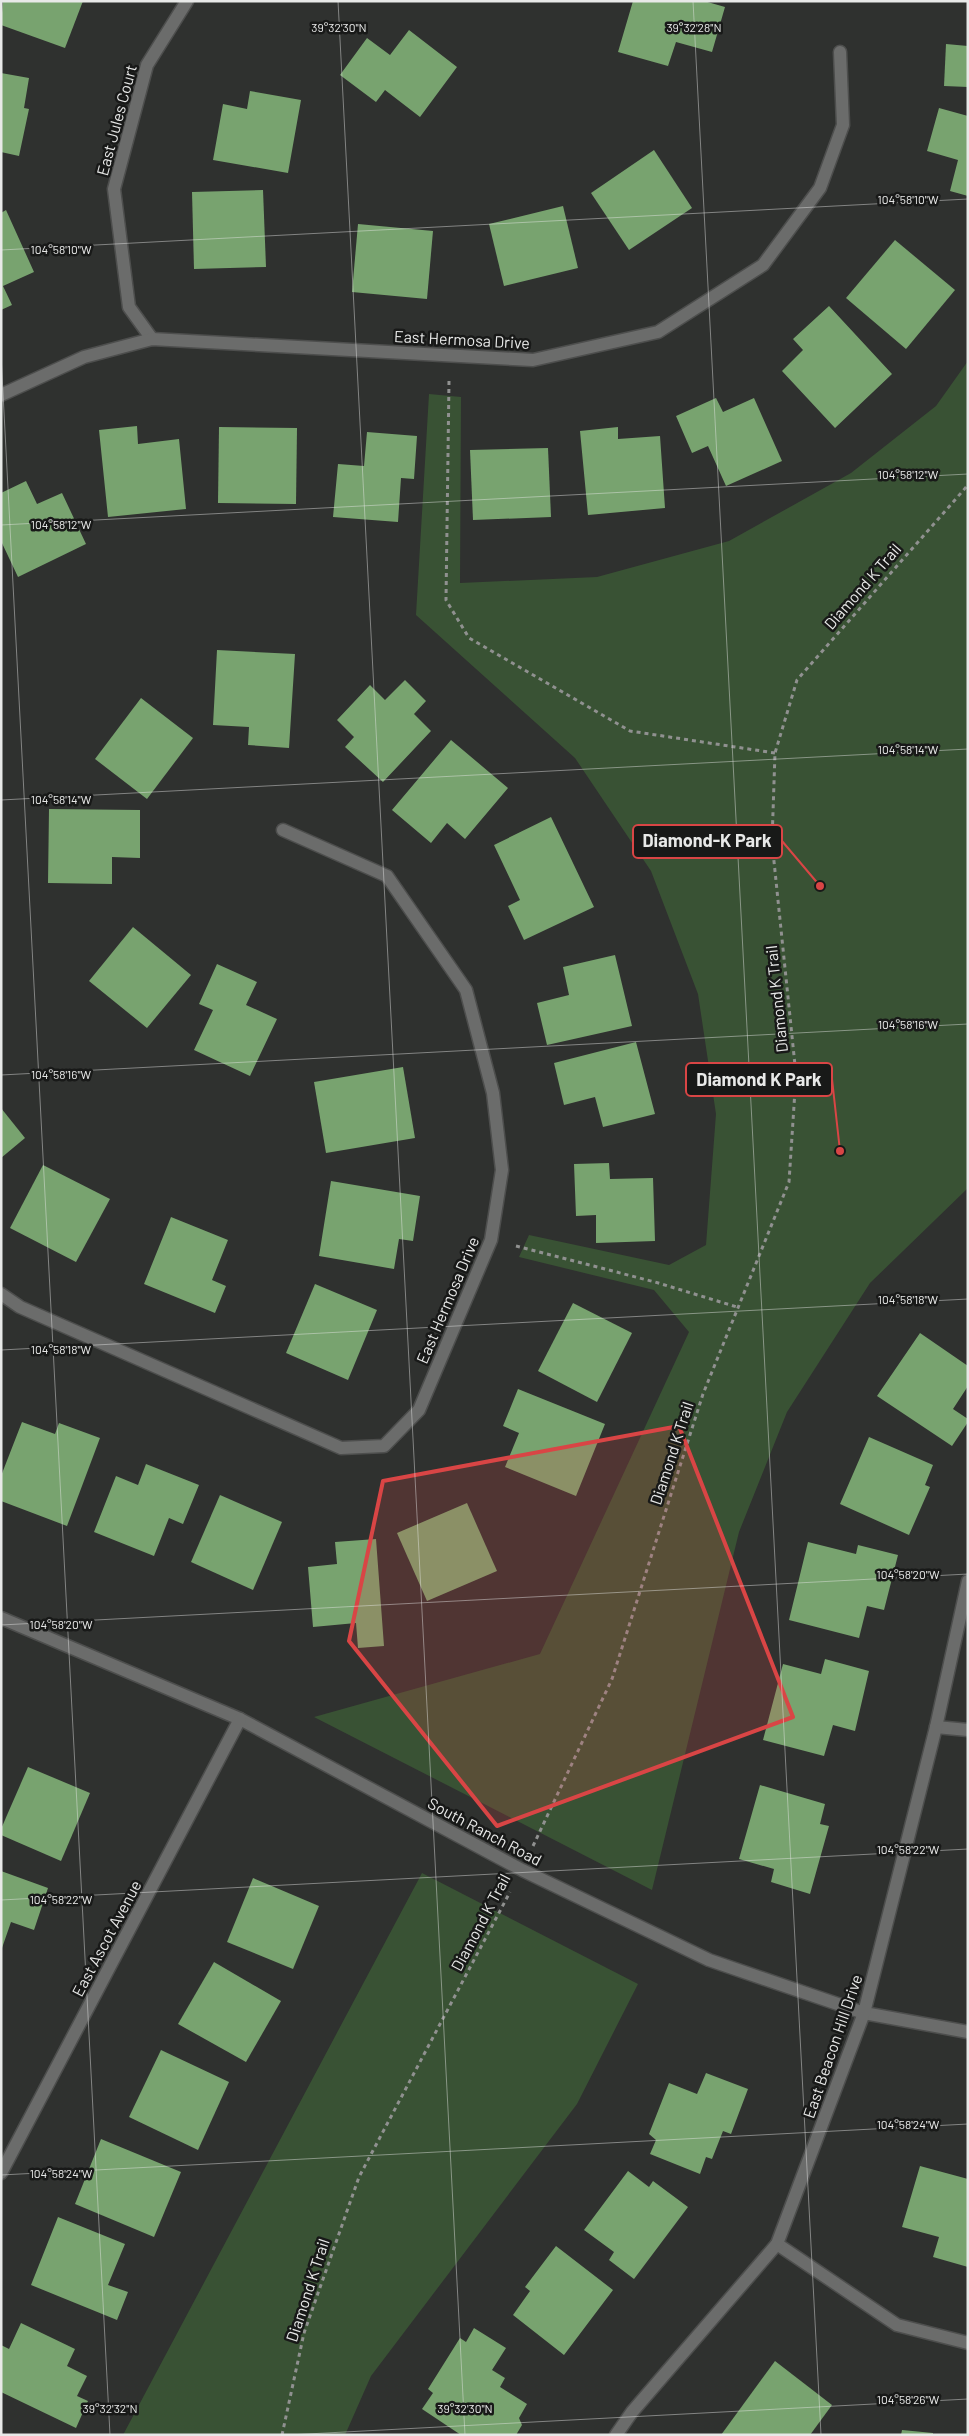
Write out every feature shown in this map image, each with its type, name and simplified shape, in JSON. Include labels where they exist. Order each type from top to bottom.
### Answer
[{"type":"street","name":"East Jules Court","points":[[152,339],[129,307],[114,190],[147,65],[186,1]]},
{"type":"street","name":"East Hermosa Drive","points":[[1,395],[84,357],[152,339],[533,360],[658,332],[763,265],[820,188],[843,125],[840,52]]},
{"type":"street","name":"East Hermosa Drive","points":[[1,1294],[20,1306],[341,1448],[384,1446],[419,1410],[491,1240],[502,1170],[493,1093],[466,990],[387,876],[283,830]]},
{"type":"street","name":"East Beacon Hill Drive","points":[[616,2435],[632,2412],[777,2244],[864,2013],[936,1727],[968,1581]]},
{"type":"street","name":"South Ranch Road","points":[[1,1618],[240,1719],[522,1870],[709,1960],[864,2013],[968,2032]]},
{"type":"street","name":"East Ascot Avenue","points":[[1,2173],[240,1719]]},
{"type":"street","points":[[936,1727],[968,1730]]},
{"type":"street","points":[[777,2244],[897,2325],[968,2343]]},
{"type":"path","points":[[449,356],[446,600],[469,638],[630,731],[775,753]]},
{"type":"path","name":"Diamond K Trail","points":[[282,2435],[304,2332],[359,2177],[522,1870],[612,1679],[703,1394],[737,1307],[790,1182],[796,1075],[772,842],[775,753],[797,680],[968,484]]},
{"type":"path","points":[[491,1240],[655,1282],[737,1307]]},
{"type":"highlighted area","points":[[679,1426],[793,1717],[497,1826],[349,1641],[383,1481]]},
{"type":"green space","points":[[968,361],[968,1188],[870,1283],[787,1412],[739,1532],[652,1890],[314,1717],[540,1654],[689,1332],[654,1290],[519,1257],[529,1235],[669,1265],[706,1245],[716,1114],[698,994],[651,871],[575,758],[416,615],[429,394],[461,397],[460,583],[597,577],[729,541],[851,473],[936,406]]},
{"type":"green space","points":[[422,1873],[638,1984],[577,2104],[371,2376],[345,2435],[123,2435]]},
{"type":"building","points":[[3,1],[83,1],[65,48],[1,25]]},
{"type":"building","points":[[633,1],[704,1],[725,7],[712,52],[676,42],[668,66],[618,52]]},
{"type":"building","points":[[409,30],[457,67],[420,117],[385,90],[376,102],[340,75],[367,38],[390,55]]},
{"type":"building","points":[[946,44],[968,46],[968,87],[944,86]]},
{"type":"building","points":[[1,73],[29,78],[24,108],[29,109],[19,156],[1,152]]},
{"type":"building","points":[[250,91],[301,100],[288,173],[213,160],[223,104],[247,109]]},
{"type":"building","points":[[939,108],[968,116],[968,196],[950,191],[958,160],[927,151]]},
{"type":"building","points":[[654,150],[692,208],[629,250],[591,193]]},
{"type":"building","points":[[263,190],[266,267],[194,269],[192,192]]},
{"type":"building","points":[[563,206],[578,268],[504,286],[489,224]]},
{"type":"building","points":[[6,210],[34,272],[3,286],[12,305],[1,310],[1,213]]},
{"type":"building","points":[[358,224],[433,231],[427,299],[352,292]]},
{"type":"building","points":[[895,240],[955,290],[906,349],[846,298]]},
{"type":"building","points":[[829,306],[892,374],[835,428],[782,371],[803,350],[793,339]]},
{"type":"building","points":[[716,398],[723,412],[754,398],[782,461],[726,486],[708,446],[692,453],[676,416]]},
{"type":"building","points":[[137,426],[138,444],[179,439],[186,509],[108,517],[99,430]]},
{"type":"building","points":[[219,427],[297,428],[296,504],[218,503]]},
{"type":"building","points":[[618,427],[618,439],[660,436],[665,508],[588,515],[580,431]]},
{"type":"building","points":[[367,432],[417,436],[414,479],[401,478],[398,522],[333,517],[338,464],[364,466]]},
{"type":"building","points":[[548,448],[551,517],[473,520],[470,450]]},
{"type":"building","points":[[26,481],[37,504],[62,493],[86,544],[18,577],[1,541],[1,493]]},
{"type":"building","points":[[217,650],[295,654],[289,748],[248,745],[249,727],[213,725]]},
{"type":"building","points":[[405,680],[426,701],[414,714],[431,731],[383,782],[345,747],[354,737],[337,720],[370,685],[385,700]]},
{"type":"building","points":[[141,698],[193,738],[147,799],[95,759]]},
{"type":"building","points":[[451,740],[508,788],[465,839],[447,823],[431,843],[392,810]]},
{"type":"building","points":[[49,809],[140,810],[140,858],[112,857],[112,884],[48,883]]},
{"type":"building","points":[[551,817],[594,907],[524,940],[508,906],[520,900],[494,845]]},
{"type":"building","points":[[133,927],[191,975],[147,1028],[89,981]]},
{"type":"building","points":[[615,955],[632,1026],[547,1045],[537,1003],[569,995],[563,967]]},
{"type":"building","points":[[217,964],[257,982],[246,1005],[277,1019],[250,1076],[194,1050],[213,1010],[199,1004]]},
{"type":"building","points":[[636,1042],[655,1114],[603,1127],[595,1097],[564,1105],[554,1063]]},
{"type":"building","points":[[403,1067],[415,1138],[326,1153],[314,1082]]},
{"type":"building","points":[[1,1108],[25,1138],[1,1158]]},
{"type":"building","points":[[609,1163],[610,1179],[653,1178],[655,1241],[596,1243],[596,1215],[576,1216],[574,1164]]},
{"type":"building","points":[[43,1165],[110,1199],[76,1262],[10,1228]]},
{"type":"building","points":[[331,1181],[420,1196],[413,1241],[399,1239],[394,1269],[319,1256]]},
{"type":"building","points":[[171,1217],[228,1240],[212,1280],[226,1286],[215,1313],[144,1284]]},
{"type":"building","points":[[315,1284],[377,1310],[348,1380],[286,1353]]},
{"type":"building","points":[[573,1303],[632,1333],[597,1402],[538,1371]]},
{"type":"building","points":[[920,1333],[968,1366],[968,1386],[953,1409],[968,1419],[968,1422],[952,1446],[877,1396]]},
{"type":"building","points":[[518,1389],[605,1424],[576,1496],[505,1467],[519,1433],[503,1426]]},
{"type":"building","points":[[22,1422],[55,1434],[59,1423],[100,1438],[67,1526],[1,1501],[1,1476]]},
{"type":"building","points":[[869,1437],[933,1465],[925,1485],[930,1487],[909,1535],[840,1504]]},
{"type":"building","points":[[146,1464],[199,1485],[183,1524],[169,1518],[154,1556],[94,1532],[116,1476],[138,1485]]},
{"type":"building","points":[[220,1495],[282,1522],[253,1590],[191,1562]]},
{"type":"building","points":[[467,1503],[497,1571],[427,1601],[397,1533]]},
{"type":"building","points":[[376,1539],[384,1646],[358,1648],[356,1623],[313,1627],[308,1567],[337,1564],[335,1542]]},
{"type":"building","points":[[808,1542],[856,1554],[858,1545],[898,1555],[884,1610],[867,1606],[859,1638],[789,1620]]},
{"type":"building","points":[[825,1659],[869,1671],[855,1731],[833,1725],[824,1756],[763,1740],[783,1664],[821,1674]]},
{"type":"building","points":[[28,1767],[90,1793],[61,1861],[1,1835],[1,1829]]},
{"type":"building","points":[[760,1785],[825,1804],[820,1824],[829,1826],[810,1894],[771,1882],[774,1869],[739,1859]]},
{"type":"building","points":[[1,1871],[48,1888],[34,1930],[11,1922],[2,1948]]},
{"type":"building","points":[[253,1878],[319,1906],[293,1969],[227,1942]]},
{"type":"building","points":[[214,1962],[281,2001],[246,2062],[178,2024]]},
{"type":"building","points":[[161,2050],[229,2082],[198,2150],[129,2117]]},
{"type":"building","points":[[706,2073],[748,2089],[731,2134],[723,2131],[712,2159],[706,2157],[700,2174],[650,2154],[656,2140],[649,2134],[669,2083],[697,2094]]},
{"type":"building","points":[[101,2139],[181,2172],[154,2237],[75,2204]]},
{"type":"building","points":[[920,2166],[968,2179],[968,2267],[933,2257],[939,2237],[902,2227]]},
{"type":"building","points":[[628,2171],[649,2187],[653,2181],[688,2207],[634,2279],[609,2260],[614,2252],[584,2230]]},
{"type":"building","points":[[58,2217],[125,2244],[108,2285],[128,2292],[117,2320],[31,2285]]},
{"type":"building","points":[[556,2246],[613,2290],[564,2355],[513,2315],[530,2291],[525,2287]]},
{"type":"building","points":[[21,2323],[75,2349],[67,2366],[87,2376],[77,2396],[88,2401],[76,2428],[1,2392],[1,2345],[9,2349]]},
{"type":"building","points":[[474,2328],[506,2348],[492,2370],[505,2378],[500,2387],[527,2404],[519,2418],[522,2425],[516,2435],[461,2435],[422,2409],[433,2393],[428,2389],[460,2338],[466,2342]]},
{"type":"building","points":[[775,2361],[832,2405],[810,2435],[721,2435]]},
{"type":"building","points":[[902,2430],[933,2433],[933,2435],[901,2435]]},
{"type":"place","name":"Diamond-K Park","points":[[820,886]]},
{"type":"place","name":"Diamond K Park","points":[[840,1151]]}]
